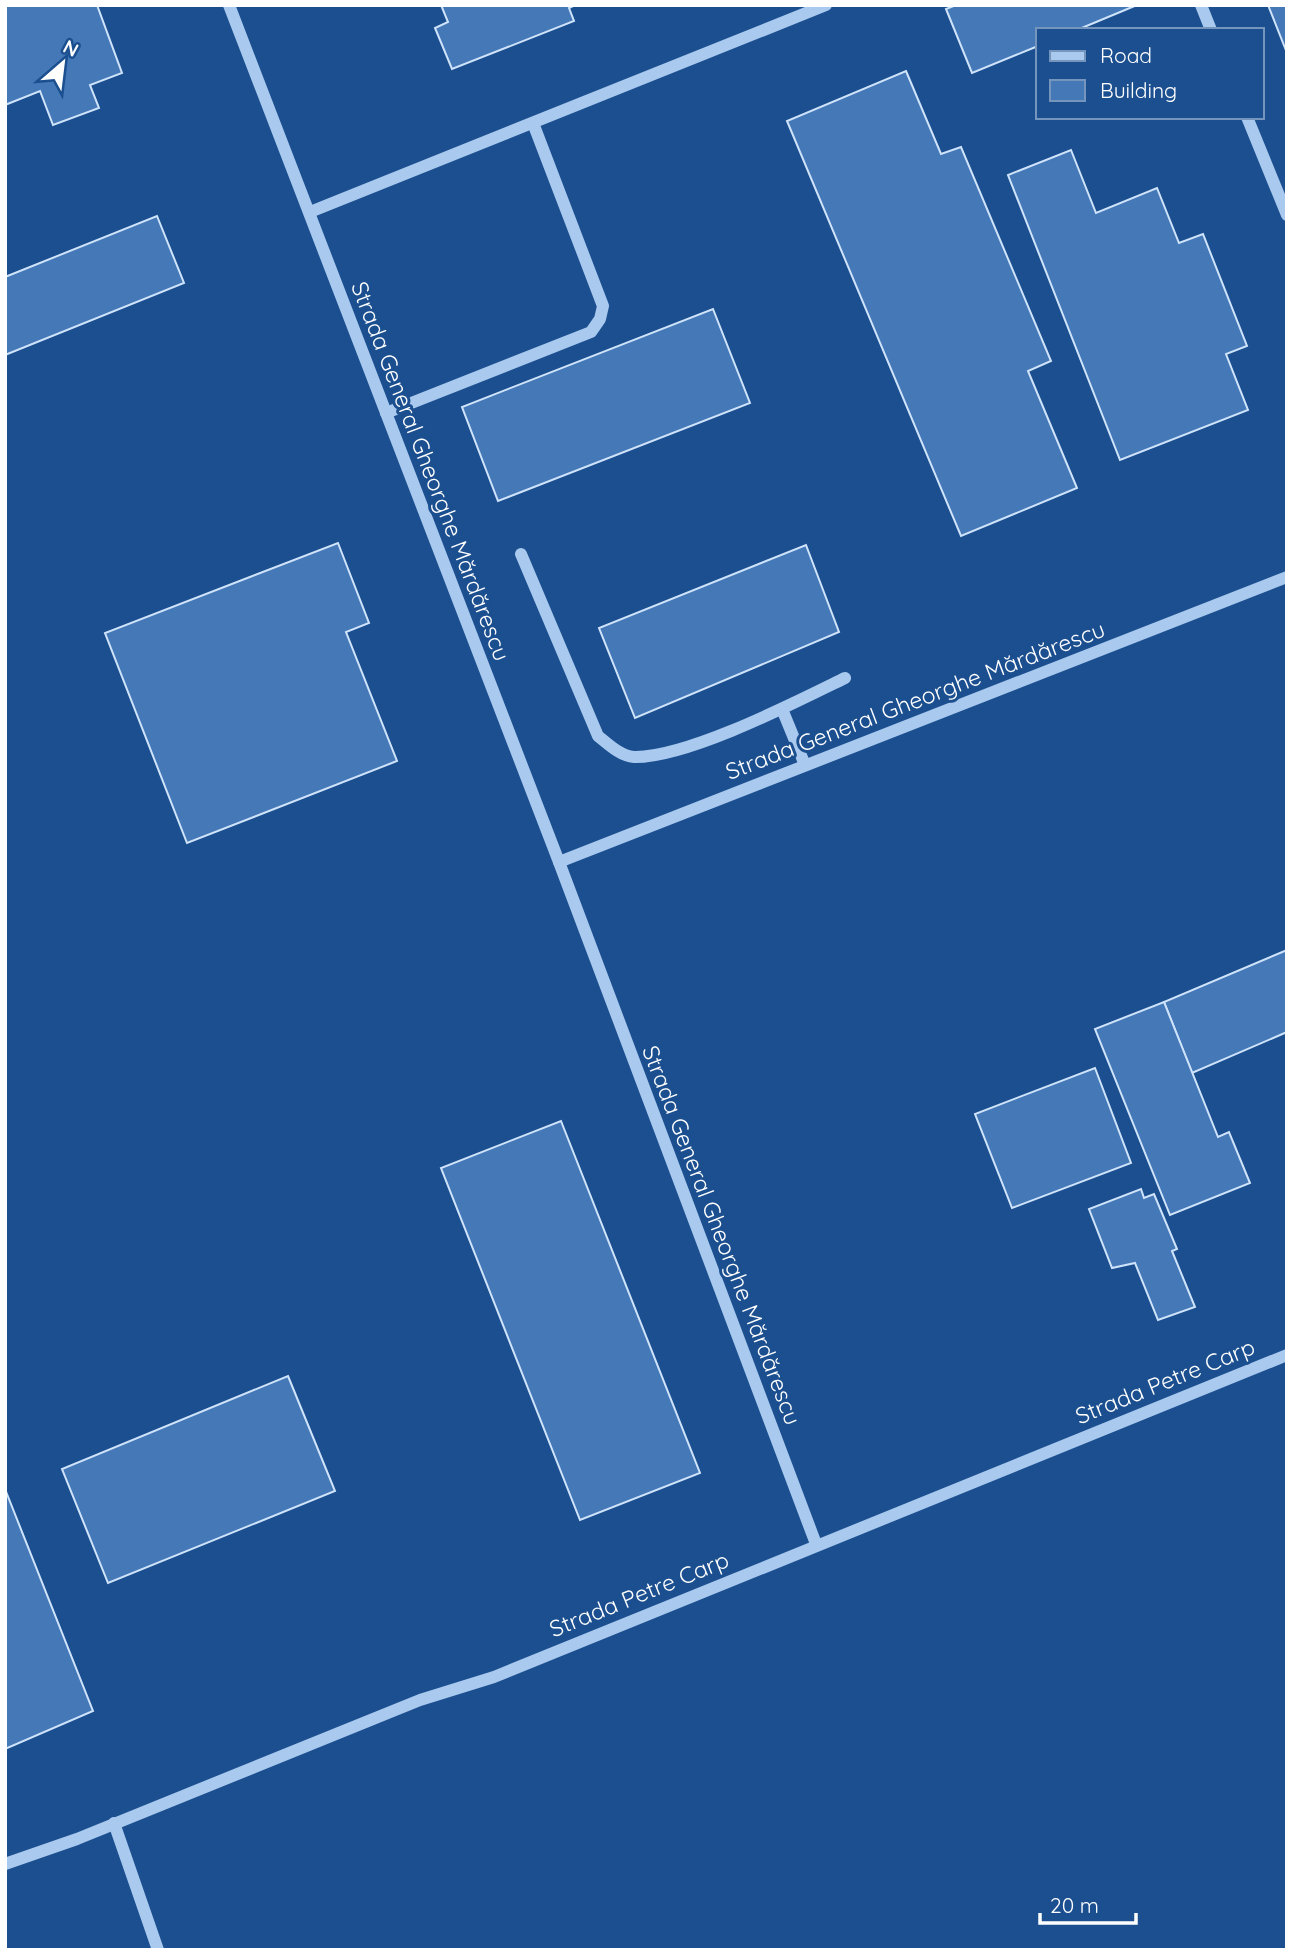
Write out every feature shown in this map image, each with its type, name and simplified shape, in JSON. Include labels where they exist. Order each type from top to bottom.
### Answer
[{"type":"street","name":"Strada General Gheorghe Mărdărescu","points":[[229,5],[559,862],[816,1544]]},
{"type":"street","points":[[310,212],[826,5]]},
{"type":"street","points":[[1201,5],[1210,28]]},
{"type":"street","points":[[1248,119],[1287,215]]},
{"type":"street","points":[[386,413],[591,332],[600,319],[603,306],[533,123]]},
{"type":"street","points":[[521,554],[598,736],[614,749],[633,757],[682,748],[782,709],[845,678]]},
{"type":"street","name":"Strada General Gheorghe Mărdărescu","points":[[559,862],[1287,577]]},
{"type":"street","points":[[782,709],[805,765]]},
{"type":"street","name":"Strada Petre Carp","points":[[5,1864],[421,1700],[494,1676],[1287,1355]]},
{"type":"street","points":[[114,1823],[158,1950]]},
{"type":"building","points":[[5,5],[97,5],[122,73],[90,85],[99,108],[53,125],[40,91],[5,105]]},
{"type":"building","points":[[441,5],[575,5],[569,8],[574,21],[452,69],[435,28],[448,22]]},
{"type":"building","points":[[956,5],[1137,5],[1082,28],[1036,28],[1036,47],[972,73],[946,9]]},
{"type":"building","points":[[1268,5],[1287,5],[1287,53]]},
{"type":"building","points":[[906,71],[941,154],[961,147],[1051,361],[1028,371],[1077,488],[961,536],[787,121]]},
{"type":"building","points":[[1071,150],[1096,213],[1157,188],[1179,243],[1203,234],[1247,346],[1226,354],[1248,410],[1120,460],[1008,175]]},
{"type":"building","points":[[157,216],[184,283],[5,355],[5,277]]},
{"type":"building","points":[[713,309],[750,403],[498,501],[462,407]]},
{"type":"building","points":[[338,543],[369,623],[346,632],[397,761],[187,843],[105,633]]},
{"type":"building","points":[[806,545],[839,632],[635,718],[599,628]]},
{"type":"building","points":[[1287,950],[1287,1032],[1192,1073],[1164,1002]]},
{"type":"building","points":[[1164,1002],[1218,1137],[1229,1132],[1250,1183],[1170,1215],[1095,1029]]},
{"type":"building","points":[[1095,1068],[1131,1163],[1012,1208],[975,1114]]},
{"type":"building","points":[[561,1121],[700,1473],[580,1520],[441,1168]]},
{"type":"building","points":[[1141,1189],[1144,1198],[1154,1194],[1177,1249],[1172,1251],[1195,1307],[1158,1320],[1135,1263],[1112,1268],[1089,1209]]},
{"type":"building","points":[[288,1376],[335,1491],[108,1583],[62,1469]]},
{"type":"building","points":[[5,1489],[93,1711],[5,1749]]}]
